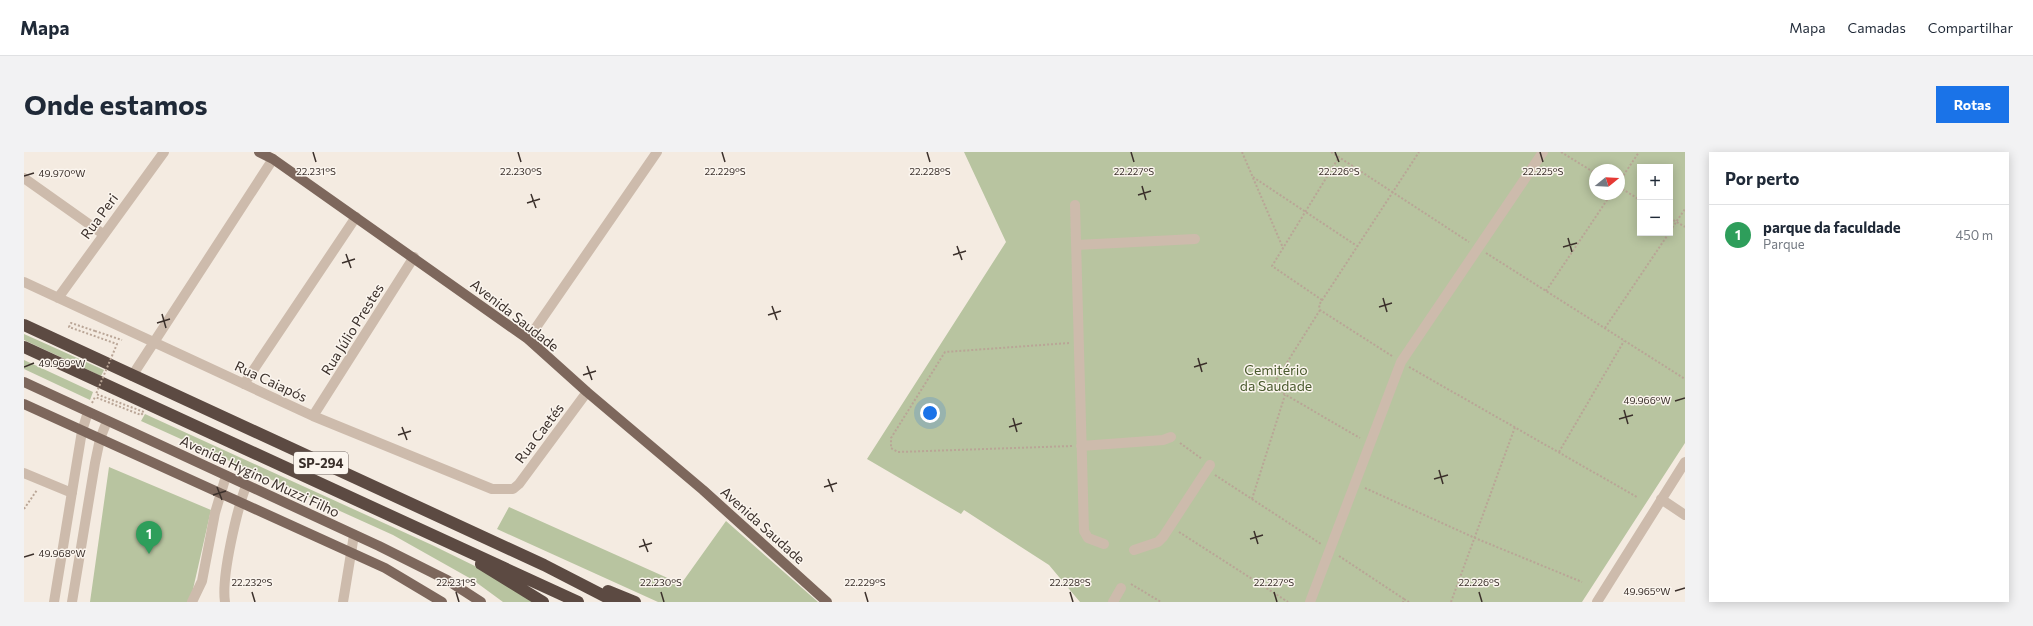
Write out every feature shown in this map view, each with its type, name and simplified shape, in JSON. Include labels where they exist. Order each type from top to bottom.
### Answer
[{"type":"highway","name":"SP-294","points":[[24,326],[544,565],[616,602]]},
{"type":"highway","name":"SP-294","points":[[24,348],[420,528],[578,602]]},
{"type":"highway","points":[[420,528],[543,602]]},
{"type":"highway","points":[[544,565],[635,602]]},
{"type":"main road","name":"Avenida Saudade","points":[[259,152],[273,160],[414,257],[528,339],[587,392],[703,490],[827,602]]},
{"type":"main road","name":"Avenida Hygino Muzzi Filho","points":[[24,382],[354,535],[447,580],[481,602]]},
{"type":"main road","points":[[24,404],[385,568],[442,602]]},
{"type":"street","name":"Rua Peri","points":[[58,298],[164,152]]},
{"type":"street","points":[[528,339],[657,152]]},
{"type":"street","points":[[1310,602],[1401,362],[1543,152]]},
{"type":"street","points":[[132,376],[273,160]]},
{"type":"street","points":[[24,178],[103,234]]},
{"type":"street","points":[[1075,205],[1084,531],[1088,538],[1104,544]]},
{"type":"street","points":[[244,384],[356,217]]},
{"type":"street","points":[[1076,245],[1195,239]]},
{"type":"street","name":"Rua Júlio Prestes","points":[[313,416],[414,257]]},
{"type":"street","name":"Rua Caiapós","points":[[24,282],[313,416],[492,489],[513,489]]},
{"type":"street","name":"Rua Caetés","points":[[513,489],[519,484],[587,392]]},
{"type":"street","points":[[54,602],[82,431],[88,412]]},
{"type":"street","points":[[72,602],[100,439],[107,421]]},
{"type":"street","points":[[1081,446],[1163,440],[1171,437]]},
{"type":"street","points":[[1597,602],[1685,462]]},
{"type":"street","points":[[1134,550],[1158,542],[1210,465]]},
{"type":"street","points":[[24,473],[72,493]]},
{"type":"street","points":[[192,602],[202,582],[220,494],[226,476]]},
{"type":"street","points":[[225,602],[224,589],[240,502],[246,486]]},
{"type":"street","points":[[1661,499],[1685,515]]},
{"type":"street","points":[[342,602],[354,535]]},
{"type":"street","points":[[1113,602],[1126,586]]},
{"type":"path","points":[[1242,152],[1283,248]]},
{"type":"path","points":[[1331,152],[1685,379]]},
{"type":"path","points":[[1370,444],[1285,395],[1275,386],[1276,380],[1320,310],[1319,305],[1322,300],[1419,152]]},
{"type":"path","points":[[1561,152],[1589,169]]},
{"type":"path","points":[[1625,173],[1639,152]]},
{"type":"path","points":[[1322,300],[1272,266],[1339,157]]},
{"type":"path","points":[[1253,177],[1357,246]]},
{"type":"path","points":[[1625,191],[1637,198]]},
{"type":"path","points":[[1546,291],[1607,200]]},
{"type":"path","points":[[1673,227],[1685,209]]},
{"type":"path","points":[[1673,220],[1685,227]]},
{"type":"path","points":[[1605,328],[1666,236]]},
{"type":"path","points":[[1320,310],[1401,362],[1637,497]]},
{"type":"path","points":[[95,331],[71,322],[69,327],[117,344],[96,394],[144,412],[141,415],[95,397]]},
{"type":"path","points":[[1559,452],[1624,341]]},
{"type":"path","points":[[1078,342],[945,352],[890,438],[891,448],[898,452],[1081,446]]},
{"type":"path","points":[[1252,499],[1285,395]]},
{"type":"path","points":[[1451,602],[1515,427]]},
{"type":"path","points":[[1171,437],[1210,465],[1211,473],[1330,550],[1403,600],[1409,602]]},
{"type":"path","points":[[24,509],[44,481]]},
{"type":"path","points":[[1355,484],[1475,538],[1582,582]]},
{"type":"path","points":[[1170,526],[1288,602]]},
{"type":"path","points":[[1126,586],[1161,602]]},
{"type":"green space","name":"Cemitério da Saudade","points":[[964,152],[1685,152],[1685,443],[1582,602],[1080,602],[1049,565],[964,510],[961,514],[867,459],[1006,242]]},
{"type":"green space","points":[[24,334],[104,370],[101,376],[24,340]]},
{"type":"green space","points":[[24,360],[93,392],[90,400],[24,369]]},
{"type":"green space","points":[[145,414],[432,545],[483,570],[534,602],[503,602],[473,580],[393,535],[141,421]]},
{"type":"green space","points":[[109,467],[211,510],[191,598],[187,602],[90,602]]},
{"type":"green space","points":[[509,507],[681,584],[726,521],[818,602],[658,602],[497,529]]},
{"type":"place","name":"parque da faculdade","points":[[149,554]]}]
